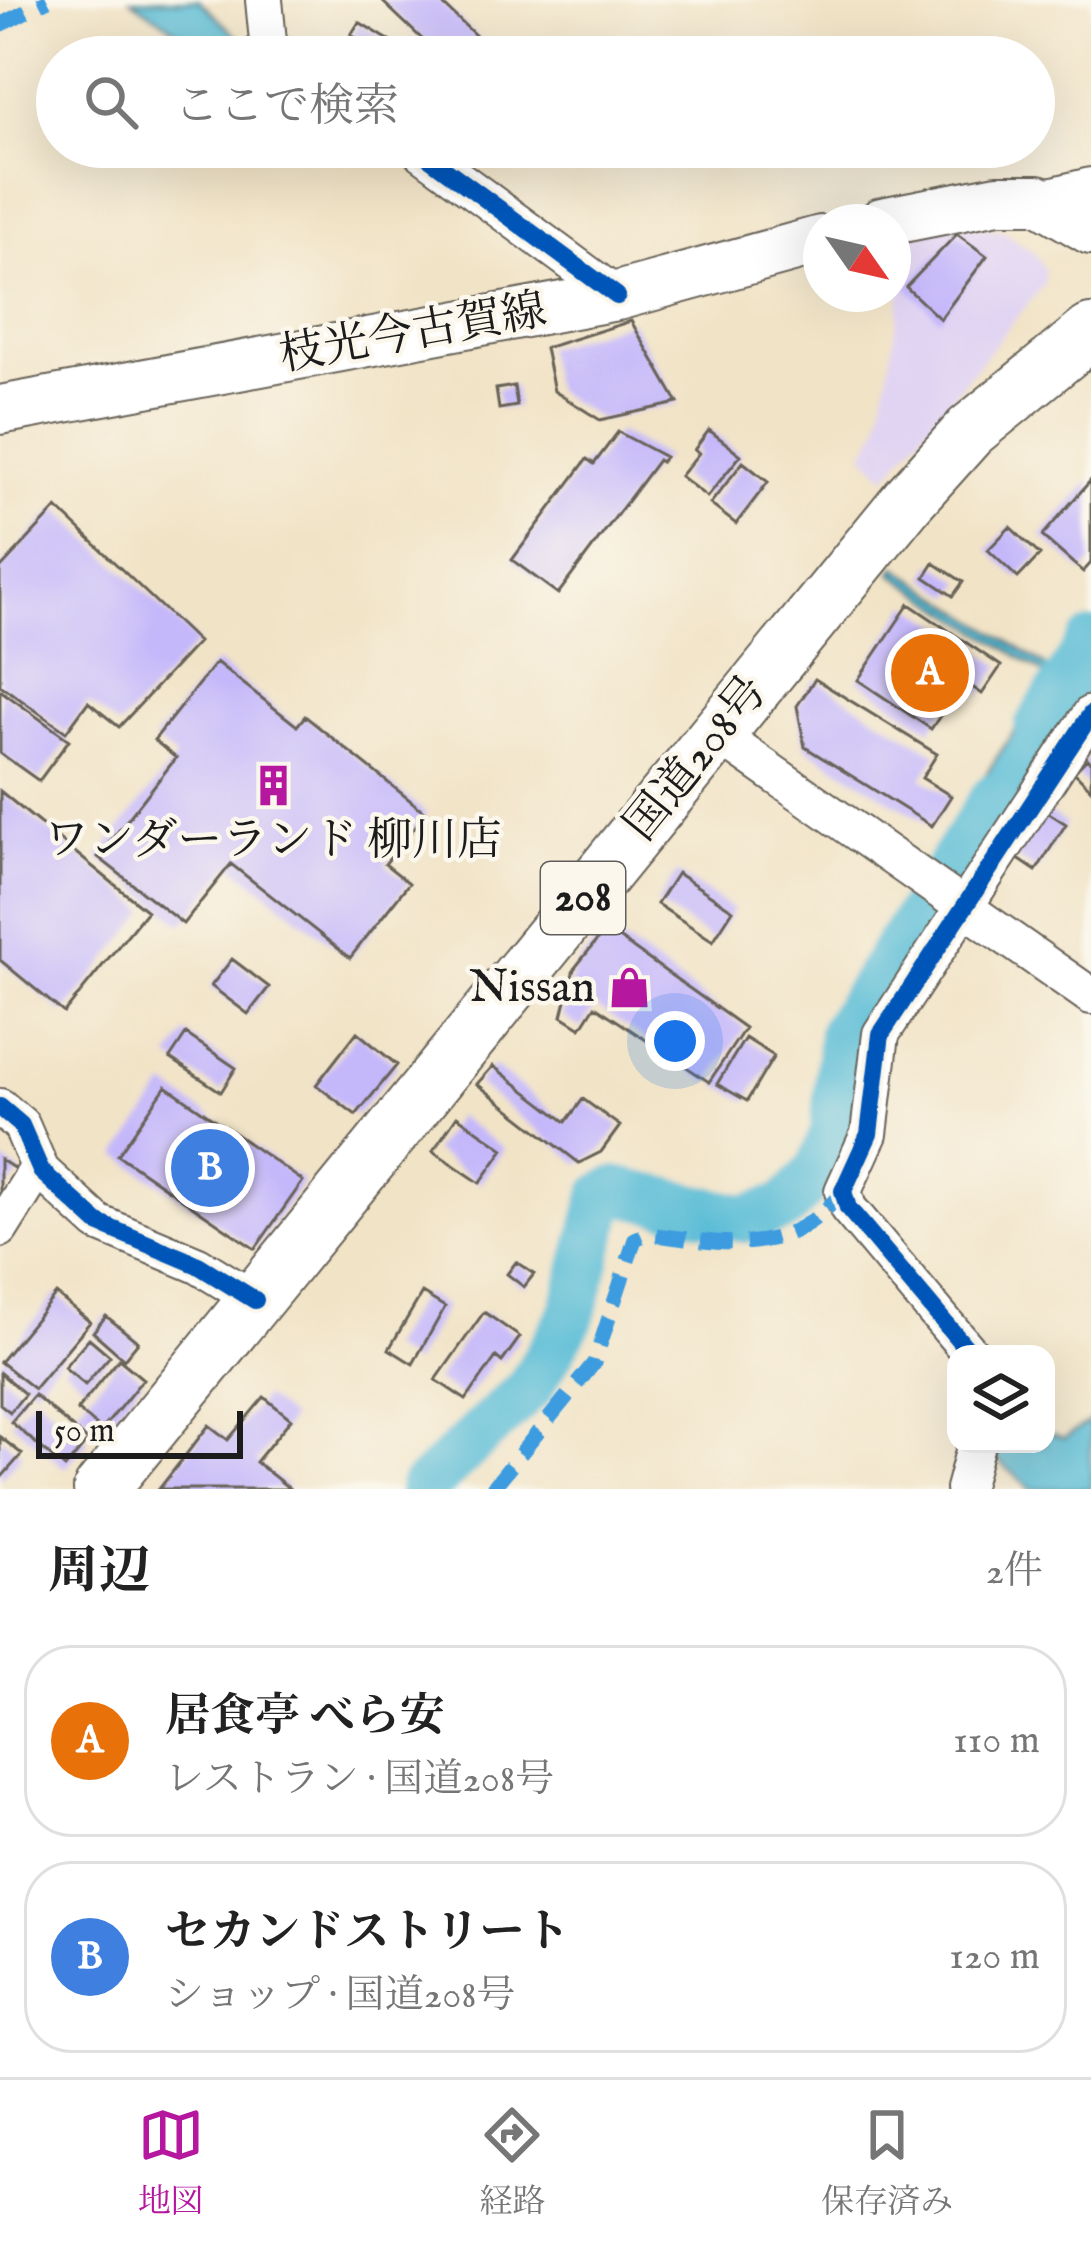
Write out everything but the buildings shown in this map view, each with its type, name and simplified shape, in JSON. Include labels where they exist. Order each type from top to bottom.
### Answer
[{"type":"highway","name":"国道208号","points":[[101,1489],[908,500],[970,431],[1091,332]]},
{"type":"main road","points":[[911,216],[998,200],[1038,199],[1091,230]]},
{"type":"main road","name":"枝光今古賀線","points":[[0,410],[617,296],[803,245]]},
{"type":"street","points":[[264,0],[267,36]]},
{"type":"street","points":[[443,168],[617,296]]},
{"type":"street","points":[[1038,199],[1091,186]]},
{"type":"street","points":[[963,1345],[848,1208],[843,1191],[869,1134],[881,1034],[1091,714]]},
{"type":"street","points":[[717,734],[1091,996]]},
{"type":"street","points":[[0,1107],[21,1125],[39,1167],[98,1222],[198,1265],[255,1300]]},
{"type":"street","points":[[0,1228],[39,1167]]},
{"type":"street","points":[[964,1489],[974,1453]]},
{"type":"shaded area","points":[[956,221],[1004,232],[1036,255],[1045,270],[1044,284],[886,477],[864,454],[879,425],[898,312],[911,312],[911,231]]},
{"type":"water","points":[[131,0],[199,0],[236,36],[185,36]]},
{"type":"water","points":[[896,567],[1050,669],[1055,663],[1091,687],[976,864],[942,841],[1050,677],[892,573]]},
{"type":"water","points":[[1091,1421],[1091,1489],[1031,1489],[991,1453],[1055,1453],[1055,1436],[1064,1438]]},
{"type":"waterway","points":[[1038,727],[1091,643]]},
{"type":"waterway","points":[[422,1489],[529,1388],[572,1315],[604,1196],[615,1190],[746,1219],[785,1207],[819,1171],[834,1132],[842,1032],[995,796]]},
{"type":"marked path","points":[[0,25],[48,0]]},
{"type":"marked path","points":[[492,1489],[594,1363],[635,1239],[647,1234],[729,1243],[777,1238],[799,1229],[843,1191]]},
{"type":"cycle path","points":[[443,168],[617,296]]},
{"type":"cycle path","points":[[963,1345],[848,1208],[843,1191],[869,1134],[881,1034],[1091,714]]},
{"type":"cycle path","points":[[0,1107],[21,1125],[41,1171],[98,1223],[198,1265],[255,1300]]},
{"type":"place","name":"居食亭 べら安","points":[[930,673]]},
{"type":"place","name":"ワンダーランド 柳川店","points":[[273,785]]},
{"type":"place","name":"Nissan","points":[[629,988]]},
{"type":"place","name":"セカンドストリート","points":[[210,1168]]}]
